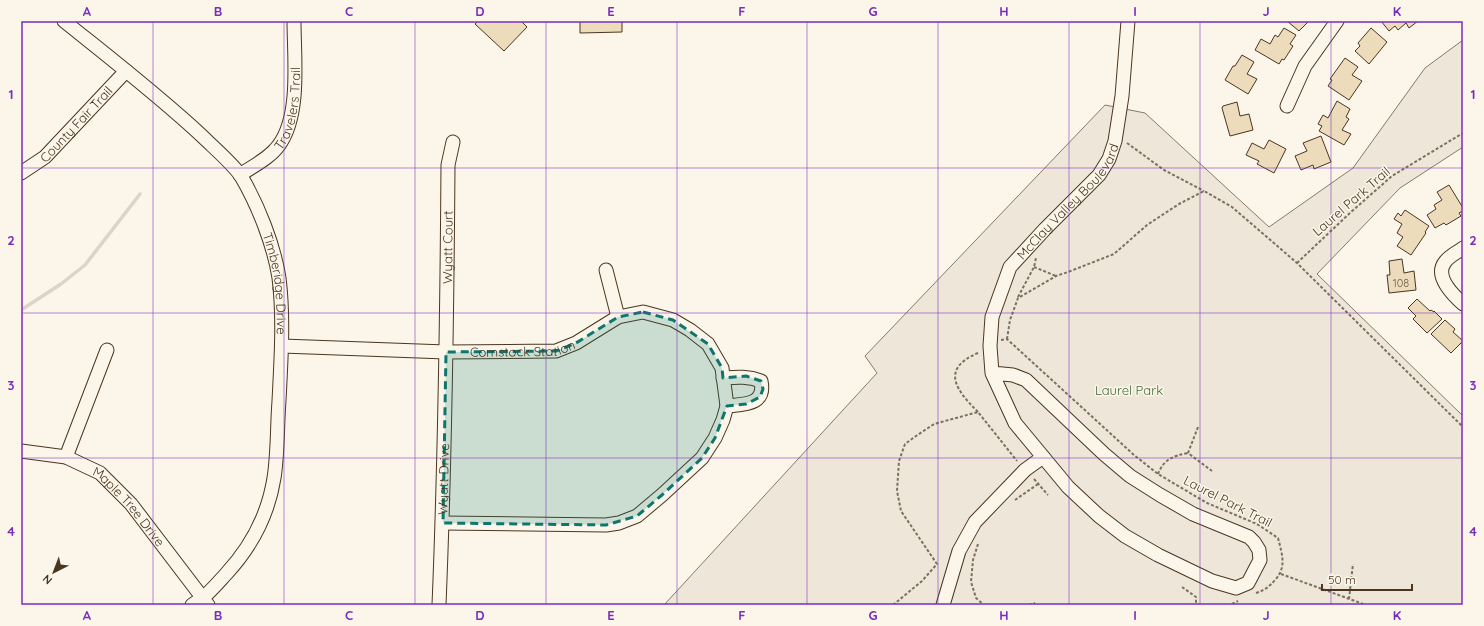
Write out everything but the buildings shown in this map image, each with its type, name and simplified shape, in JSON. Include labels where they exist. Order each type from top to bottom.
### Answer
[{"type":"street","name":"Timberidge Drive","points":[[64,21],[177,112],[214,147],[240,175],[257,209],[273,251],[279,280],[282,346],[274,478],[258,529],[240,559],[201,603]]},
{"type":"street","name":"Travelers Trail","points":[[240,175],[271,155],[280,145],[286,132],[292,113],[295,93],[294,21]]},
{"type":"street","name":"McClay Valley Boulevard","points":[[992,373],[990,346],[992,317],[1010,267],[1045,229],[1100,175],[1109,159],[1115,141],[1122,96],[1128,21]]},
{"type":"street","points":[[1287,106],[1305,66],[1333,24],[1337,21]]},
{"type":"street","name":"County Fair Trail","points":[[21,172],[45,157],[126,71]]},
{"type":"street","name":"Wyatt Court","points":[[446,352],[448,165],[453,142]]},
{"type":"street","points":[[1463,248],[1445,262],[1442,270],[1445,284],[1463,304]]},
{"type":"street","points":[[606,270],[618,317]]},
{"type":"street","name":"Comstock Station","points":[[282,346],[446,352],[556,350],[576,343],[618,317],[643,312],[674,320],[708,344],[722,368],[727,406],[723,420],[715,438],[702,458],[637,516],[619,523],[606,524],[443,523]]},
{"type":"street","points":[[66,457],[107,350]]},
{"type":"street","name":"Wyatt Drive","points":[[439,605],[443,523],[446,352]]},
{"type":"street","points":[[992,373],[1013,375],[1026,380],[1104,454],[1130,476],[1160,496],[1193,514],[1249,537],[1259,550],[1260,560],[1255,572],[1248,583],[1236,588],[1212,581],[1158,556],[1125,536],[1099,516],[1068,487],[1043,457],[1015,424],[992,373]]},
{"type":"street","points":[[723,378],[746,376],[755,378],[761,381],[763,389],[760,398],[754,401],[746,404],[727,406]]},
{"type":"street","name":"Maple Tree Drive","points":[[21,451],[66,457],[100,473],[121,493],[201,603]]},
{"type":"street","points":[[942,605],[959,552],[975,522],[1025,470],[1043,457]]},
{"type":"path","name":"Laurel Park Trail","points":[[1297,263],[1366,198],[1392,176],[1463,133]]},
{"type":"path","points":[[1126,142],[1164,170],[1232,207],[1297,263],[1463,427]]},
{"type":"path","points":[[1048,494],[1007,450],[993,429],[965,399],[958,388],[954,375],[959,364],[970,356],[1007,339],[1010,320],[1018,298],[1056,276],[1114,254],[1147,225],[1179,204],[1204,191]]},
{"type":"path","points":[[1034,267],[1056,276]]},
{"type":"path","name":"Laurel Park Trail","points":[[1007,339],[1134,455],[1158,474],[1207,503],[1257,524],[1278,538],[1283,558],[1281,574],[1366,605]]},
{"type":"path","points":[[893,605],[922,581],[937,564],[901,511],[897,491],[899,460],[905,444],[934,424],[978,412]]},
{"type":"path","name":"Laurel Park Trail","points":[[1188,453],[1198,427]]},
{"type":"path","name":"Laurel Park Trail","points":[[1158,474],[1161,467],[1167,460],[1188,453]]},
{"type":"path","name":"Laurel Park Trail","points":[[1188,453],[1212,471]]},
{"type":"path","points":[[1010,503],[1038,484]]},
{"type":"path","points":[[981,538],[973,560],[971,582],[976,598],[984,605]]},
{"type":"path","points":[[1349,599],[1353,564]]},
{"type":"path","points":[[1182,587],[1196,597],[1196,605]]},
{"type":"path","points":[[1029,605],[1035,603]]},
{"type":"path","points":[[762,605],[771,605]]},
{"type":"highlighted area","points":[[643,312],[673,320],[708,344],[722,368],[723,378],[746,376],[761,381],[763,389],[760,397],[746,404],[727,406],[715,438],[702,458],[637,516],[606,525],[443,523],[446,352],[556,351],[576,343],[618,317]]},
{"type":"green space","name":"Laurel Park","points":[[1463,40],[1463,147],[1400,188],[1317,274],[1463,416],[1463,605],[664,605],[877,373],[865,356],[1105,105],[1145,113],[1269,227],[1353,168],[1425,68]]},
{"type":"waterway","points":[[21,310],[61,284],[85,265],[140,194]]}]
